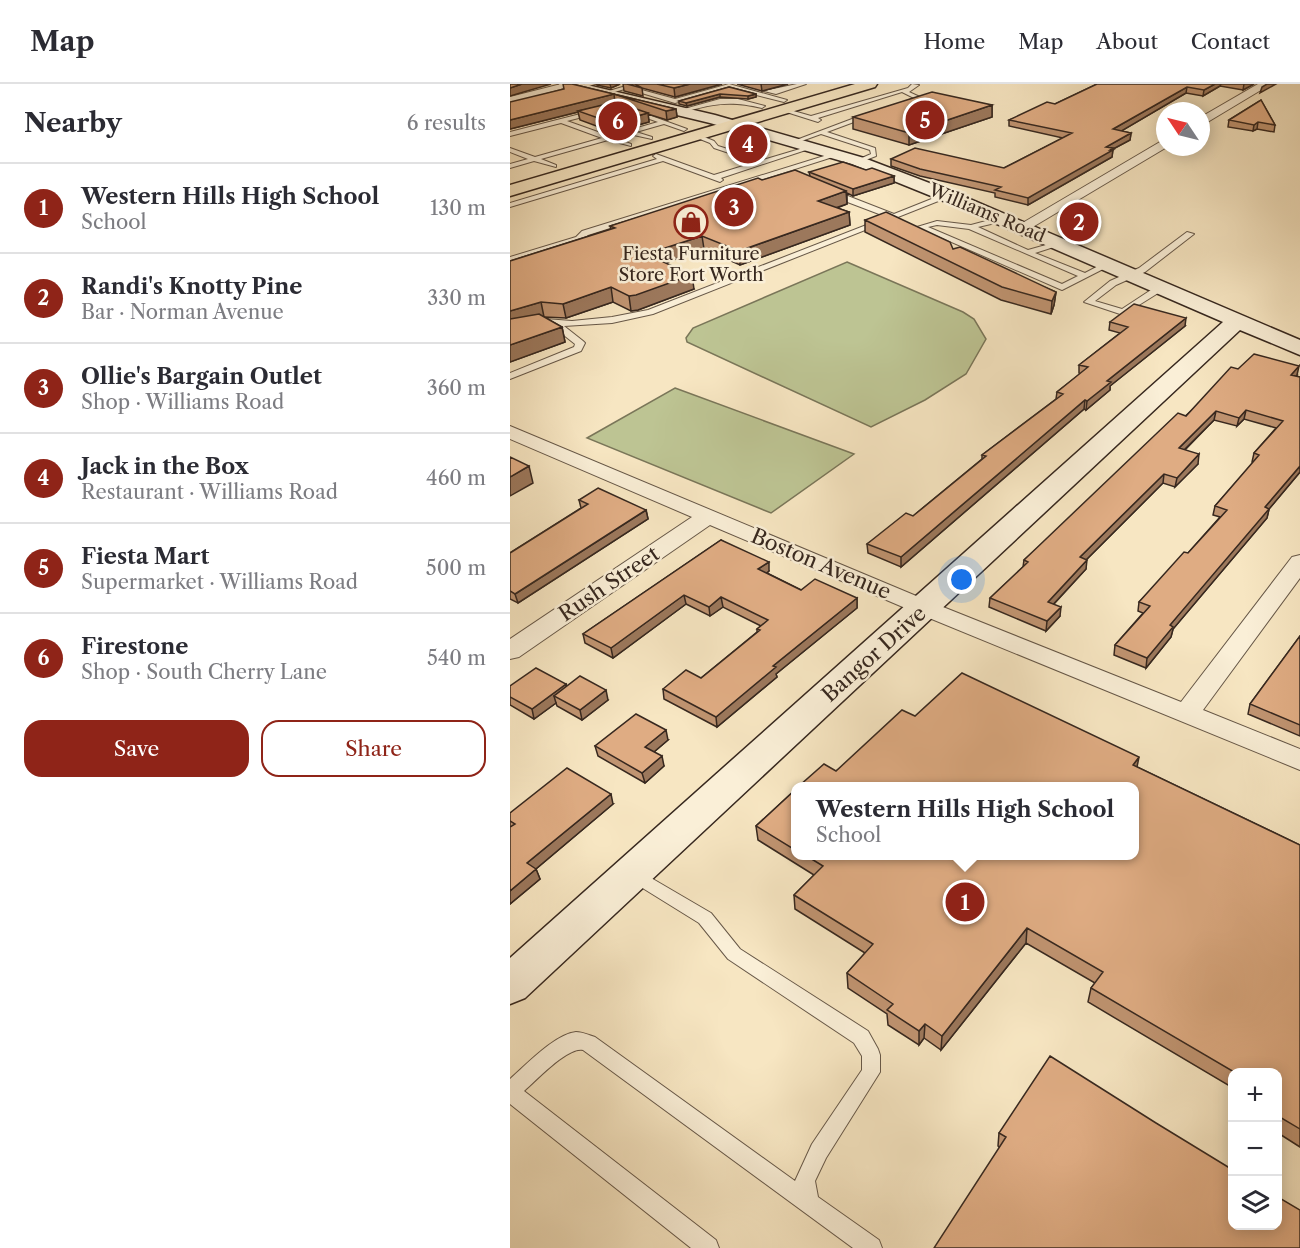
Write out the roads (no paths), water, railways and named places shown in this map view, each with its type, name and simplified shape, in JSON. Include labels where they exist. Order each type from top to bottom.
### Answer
[{"type":"main road","points":[[690,132],[715,120],[786,99],[870,84]]},
{"type":"main road","points":[[510,191],[557,171],[638,142],[733,125],[807,88],[839,89]]},
{"type":"main road","points":[[510,179],[557,171]]},
{"type":"street","points":[[1210,117],[1266,84]]},
{"type":"street","points":[[510,100],[574,87]]},
{"type":"street","name":"Williams Road","points":[[574,87],[686,109],[733,125],[809,140],[837,154],[947,196],[1300,348]]},
{"type":"street","points":[[1021,228],[1156,148]]},
{"type":"street","name":"Bangor Drive","points":[[510,985],[1238,321]]},
{"type":"street","name":"Boston Avenue","points":[[510,432],[924,608],[1300,760]]},
{"type":"street","name":"Rush Street","points":[[510,651],[708,516]]},
{"type":"street","points":[[1187,713],[1300,562]]},
{"type":"lane","points":[[634,100],[710,84],[722,88]]},
{"type":"lane","points":[[738,84],[776,92],[811,118],[838,125]]},
{"type":"lane","points":[[774,84],[786,99]]},
{"type":"lane","points":[[811,118],[917,84]]},
{"type":"lane","points":[[634,100],[651,86]]},
{"type":"lane","points":[[634,100],[675,101],[729,86],[786,99]]},
{"type":"lane","points":[[510,107],[574,87]]},
{"type":"lane","points":[[839,89],[868,101]]},
{"type":"lane","points":[[906,89],[905,92],[929,99]]},
{"type":"lane","points":[[899,105],[919,99],[918,96]]},
{"type":"lane","points":[[634,100],[664,122],[712,142],[716,147],[762,162]]},
{"type":"lane","points":[[686,109],[713,111],[745,102],[762,106]]},
{"type":"lane","points":[[510,135],[606,110]]},
{"type":"lane","points":[[713,178],[762,162],[838,125],[879,112]]},
{"type":"lane","points":[[561,121],[609,138],[638,142],[663,159],[734,186]]},
{"type":"lane","points":[[510,166],[609,138],[638,142],[664,122]]},
{"type":"lane","points":[[809,140],[873,149],[874,155],[858,161]]},
{"type":"lane","points":[[510,150],[535,159],[578,185]]},
{"type":"lane","points":[[510,260],[579,239],[585,233],[837,154]]},
{"type":"lane","points":[[510,206],[663,159]]},
{"type":"lane","points":[[778,171],[796,179]]},
{"type":"lane","points":[[827,191],[894,217]]},
{"type":"lane","points":[[510,330],[545,322],[572,324],[612,320],[650,312],[947,196]]},
{"type":"lane","points":[[971,227],[1001,219]]},
{"type":"lane","points":[[1083,275],[971,227],[937,223],[921,227],[1062,287],[1107,265]]},
{"type":"lane","points":[[1160,288],[1123,312],[1088,302],[1113,283],[1143,270],[1190,234]]},
{"type":"lane","points":[[1028,253],[1057,243]]},
{"type":"lane","points":[[510,376],[578,349],[580,343],[554,323]]},
{"type":"lane","points":[[632,873],[705,918],[734,954],[861,1037],[871,1055],[871,1072],[819,1151],[805,1181],[809,1203]]},
{"type":"lane","points":[[708,1248],[510,1092],[562,1046],[576,1040],[588,1043],[871,1248]]},
{"type":"place","name":"Fiesta Mart","points":[[925,120]]},
{"type":"place","name":"Firestone","points":[[618,121]]},
{"type":"place","name":"Jack in the Box","points":[[748,144]]},
{"type":"place","name":"Ollie's Bargain Outlet","points":[[734,207]]},
{"type":"place","name":"Fiesta Furniture Store Fort Worth","points":[[691,222]]},
{"type":"place","name":"Randi's Knotty Pine","points":[[1079,222]]},
{"type":"place","name":"Western Hills High School","points":[[965,902]]}]
